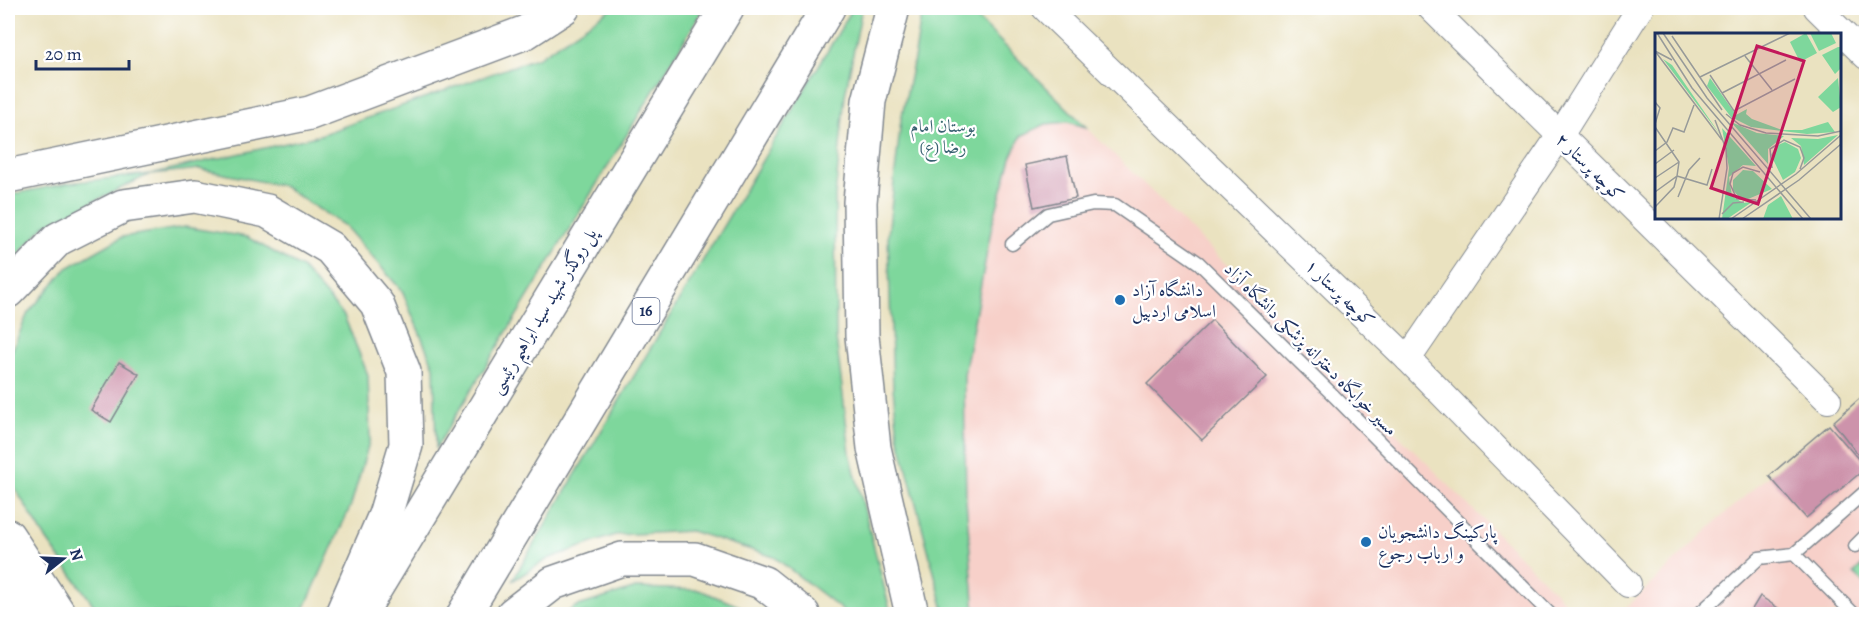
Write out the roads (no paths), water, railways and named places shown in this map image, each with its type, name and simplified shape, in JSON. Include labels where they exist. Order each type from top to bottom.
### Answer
[{"type":"highway","points":[[8,176],[310,113],[526,32],[563,8]]},
{"type":"highway","name":"پل روگذر شهید سید ابراهیم رئیسی","points":[[359,615],[727,8]]},
{"type":"highway","name":"16","points":[[464,615],[828,8]]},
{"type":"highway","points":[[892,8],[869,101],[860,202],[862,336],[874,448],[912,615]]},
{"type":"highway","points":[[8,291],[58,239],[123,206],[195,196],[267,211],[330,248],[377,304],[404,372],[405,393],[406,445],[386,515],[342,615]]},
{"type":"highway","points":[[8,536],[58,615]]},
{"type":"highway","points":[[513,615],[553,583],[622,559],[695,560],[764,584],[803,615]]},
{"type":"highway","points":[[8,587],[41,615]]},
{"type":"street","name":"کوچه پرستار ۱","points":[[1045,8],[1408,359],[1628,584]]},
{"type":"street","name":"کوچه پرستار ۲","points":[[1431,8],[1828,400]]},
{"type":"street","points":[[1408,359],[1559,136],[1640,8]]},
{"type":"street","points":[[1817,8],[1866,56]]},
{"type":"lane","name":"مسیر خوابگاه دخترانه پزشکی دانشگاه آزاد","points":[[1012,244],[1048,214],[1093,204],[1115,205],[1199,263],[1550,615]]},
{"type":"lane","points":[[1699,615],[1759,558],[1794,554],[1866,491]]},
{"type":"lane","points":[[1855,546],[1866,535]]},
{"type":"lane","points":[[1794,554],[1854,615]]},
{"type":"place","name":"دانشگاه آزاد اسلامی اردبیل","points":[[1120,300]]},
{"type":"place","name":"پارکینگ دانشجویان و ارباب رجوع","points":[[1366,542]]},
{"type":"park label","name":"بوستان امام رضا (ع)","points":[[943,136]]}]
